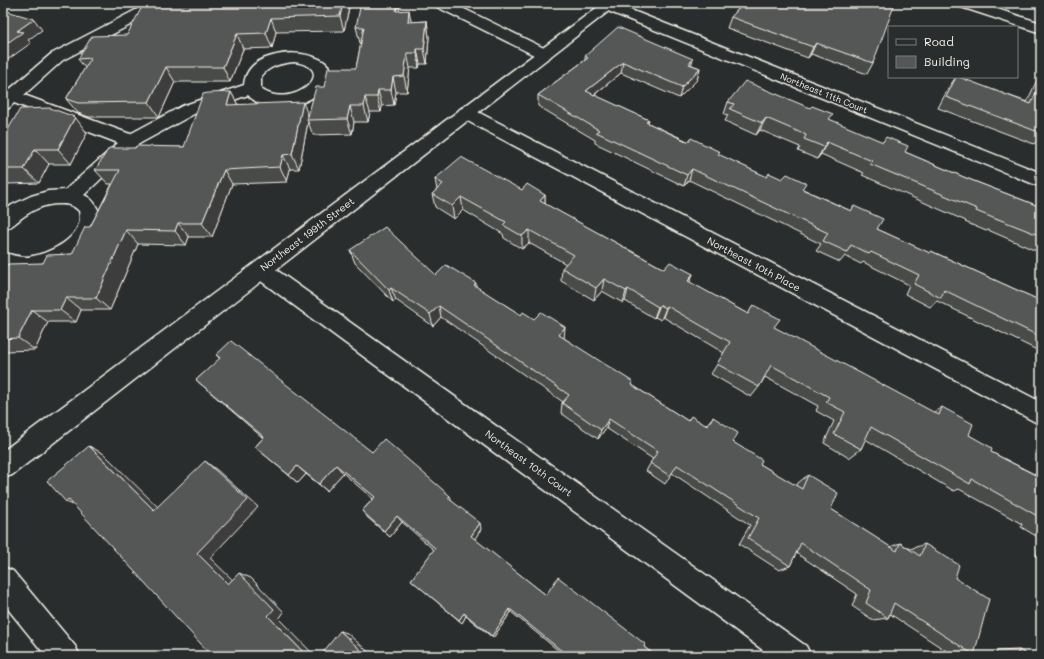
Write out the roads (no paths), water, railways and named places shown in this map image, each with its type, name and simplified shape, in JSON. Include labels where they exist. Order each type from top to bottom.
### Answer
[{"type":"street","points":[[8,101],[57,57],[152,8],[157,3]]},
{"type":"street","points":[[440,3],[544,54]]},
{"type":"street","points":[[963,3],[1041,28]]},
{"type":"street","name":"Northeast 199th Street","points":[[3,466],[610,5]]},
{"type":"street","name":"Northeast 11th Court","points":[[610,5],[1041,180]]},
{"type":"street","points":[[70,197],[131,141],[188,110],[252,88]]},
{"type":"street","points":[[8,101],[131,141]]},
{"type":"street","name":"Northeast 10th Place","points":[[466,113],[1041,414]]},
{"type":"street","points":[[3,223],[11,215],[25,206],[56,196],[70,197],[81,201],[88,208],[91,217],[88,228],[80,240],[68,250],[53,258],[37,264],[20,266],[7,263],[3,260]]},
{"type":"street","name":"Northeast 10th Court","points":[[261,270],[796,656]]},
{"type":"street","points":[[3,581],[65,656]]}]
